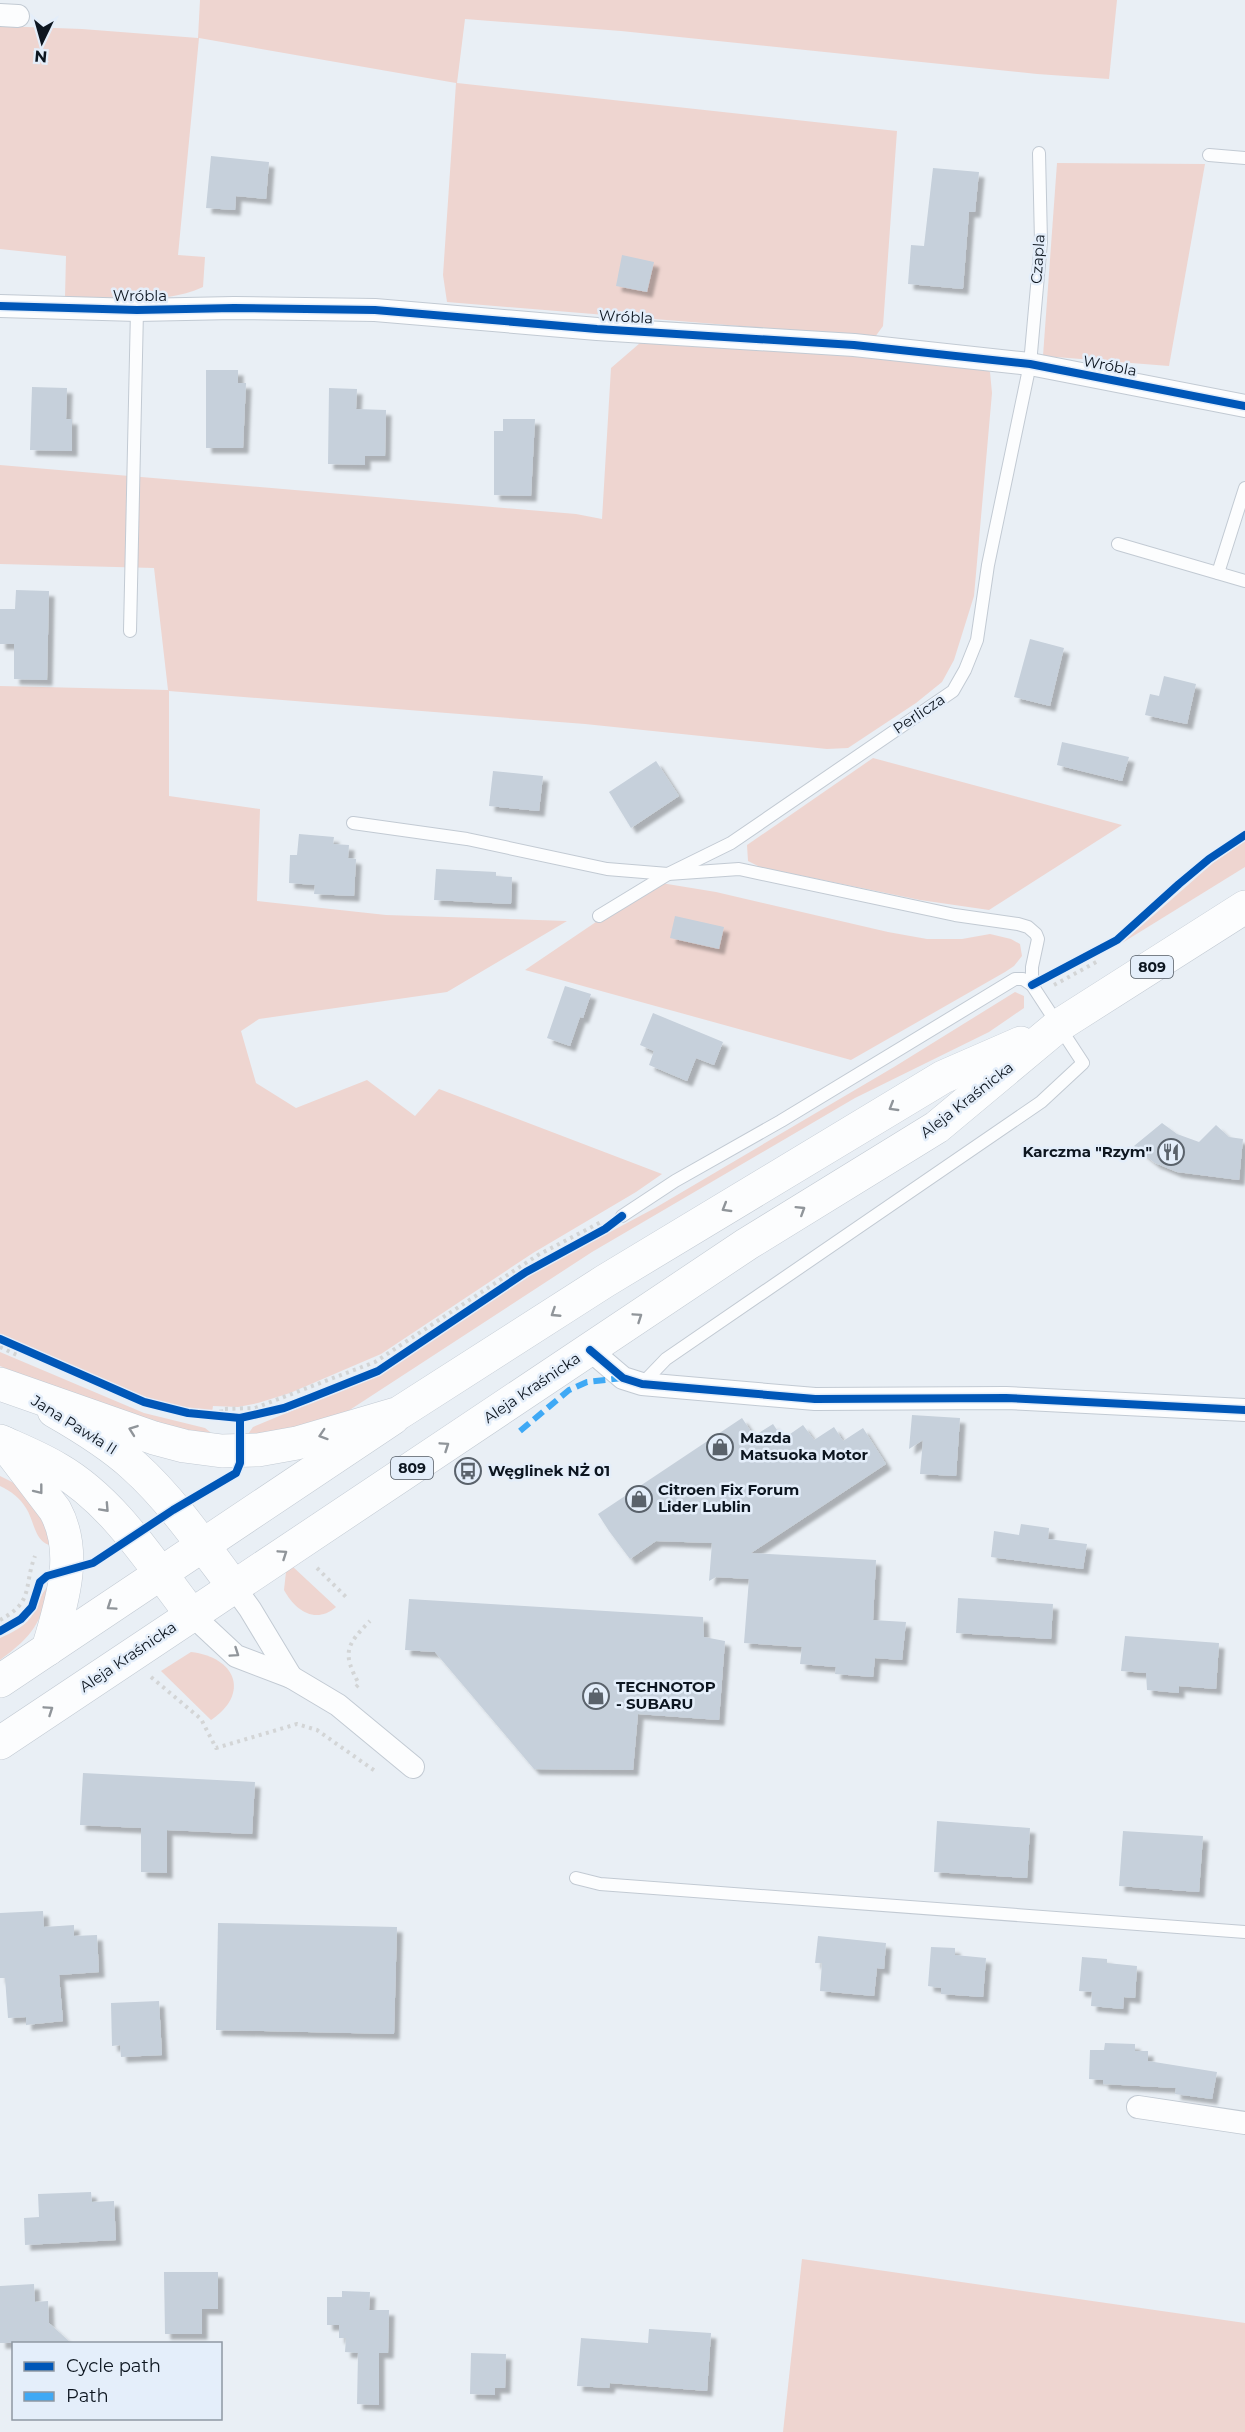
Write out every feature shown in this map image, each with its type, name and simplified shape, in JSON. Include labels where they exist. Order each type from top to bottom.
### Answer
[{"type":"main road","name":"Aleja Kraśnicka","points":[[0,1743],[747,1244],[937,1126],[1058,1026],[1245,907]]},
{"type":"main road","name":"Aleja Kraśnicka","points":[[0,1681],[399,1413],[604,1281],[943,1077],[1058,1026]]},
{"type":"main road","points":[[12,1388],[184,1446],[228,1431],[297,1443],[399,1413]]},
{"type":"main road","name":"Jana Pawła II","points":[[12,1388],[85,1429],[135,1467],[203,1545],[234,1587]]},
{"type":"main road","points":[[2,1442],[59,1470],[97,1498],[140,1547],[192,1614]]},
{"type":"main road","points":[[2,1442],[55,1509],[62,1522],[67,1571],[64,1592],[48,1649]]},
{"type":"street","name":"Wróbla","points":[[0,306],[137,310],[234,308],[375,310],[597,329],[854,345],[1030,364],[1245,406]]},
{"type":"street","points":[[590,1350],[623,1378],[642,1384],[815,1399],[1006,1398],[1245,1410]]},
{"type":"street","points":[[234,1587],[250,1608],[291,1677]]},
{"type":"street","points":[[192,1614],[236,1656],[291,1677],[338,1705],[412,1767]]},
{"type":"street","points":[[1138,2107],[1245,2123]]},
{"type":"lane","name":"Czapla","points":[[1030,364],[1041,242],[1039,153]]},
{"type":"lane","points":[[1209,155],[1245,158]]},
{"type":"lane","name":"Wróbla","points":[[130,632],[137,310]]},
{"type":"lane","name":"Perlicza","points":[[599,916],[668,874],[731,843],[953,691],[965,670],[977,640],[988,565],[1030,364]]},
{"type":"lane","points":[[1218,573],[1245,488]]},
{"type":"lane","points":[[1118,544],[1245,580]]},
{"type":"lane","points":[[353,823],[467,839],[607,869],[668,874],[738,869],[955,915],[1023,925],[1033,931],[1038,939],[1032,967],[1032,985]]},
{"type":"lane","points":[[622,1216],[675,1181],[781,1121],[1015,979],[1023,978],[1032,985],[1083,1064],[1041,1102],[666,1359],[642,1384]]},
{"type":"lane","points":[[576,1878],[600,1884],[1245,1932]]},
{"type":"path","points":[[370,1374],[526,1272],[605,1229],[622,1216]]},
{"type":"path","points":[[228,1431],[221,1409],[255,1408],[375,1362],[538,1255],[600,1222],[622,1216]]},
{"type":"path","points":[[0,1339],[27,1352]]},
{"type":"path","points":[[228,1431],[240,1418],[276,1410]]},
{"type":"path","points":[[210,1417],[228,1431]]},
{"type":"path","points":[[228,1431],[240,1418]]},
{"type":"path","points":[[0,1620],[22,1604],[29,1587],[32,1563],[37,1551]]},
{"type":"path","points":[[311,1563],[346,1598]]},
{"type":"path","points":[[358,1684],[349,1665],[347,1651],[354,1637],[370,1621]]},
{"type":"path","points":[[151,1677],[201,1719],[216,1748],[297,1724],[317,1730],[385,1779],[412,1767]]},
{"type":"shaded area","points":[[200,0],[1117,0],[1109,79],[1037,74],[621,31],[465,19],[457,83],[897,131],[883,326],[875,337],[447,302],[443,275],[456,83],[199,38],[178,255],[205,257],[203,287],[187,293],[153,299],[65,297],[66,256],[0,249],[0,26],[82,29],[198,38]]},
{"type":"shaded area","points":[[1057,163],[1205,164],[1169,366],[1043,356]]},
{"type":"shaded area","points":[[640,343],[902,359],[982,367],[990,372],[992,393],[974,596],[954,660],[942,682],[916,703],[848,748],[827,749],[585,724],[169,691],[169,796],[260,809],[257,901],[386,915],[567,921],[447,992],[259,1019],[241,1031],[256,1083],[296,1108],[367,1080],[415,1116],[439,1089],[662,1174],[533,1253],[381,1354],[290,1393],[258,1403],[238,1407],[213,1406],[212,1412],[160,1403],[33,1351],[0,1334],[0,686],[168,690],[154,568],[0,564],[0,465],[576,514],[602,519],[611,368]]},
{"type":"shaded area","points":[[873,758],[1122,825],[989,910],[920,900],[760,867],[748,861],[747,845]]},
{"type":"shaded area","points":[[1245,841],[1245,867],[1122,943],[1213,863]]},
{"type":"shaded area","points":[[655,882],[716,892],[927,939],[962,939],[990,934],[1011,939],[1020,944],[1022,956],[1005,972],[851,1060],[525,970]]},
{"type":"shaded area","points":[[1015,992],[1024,996],[1024,1008],[989,1032],[855,1098],[592,1252],[342,1415],[323,1423],[246,1437],[253,1427],[385,1372],[535,1272],[655,1208],[894,1067]]},
{"type":"shaded area","points":[[0,1352],[144,1413],[205,1428],[210,1432],[213,1441],[87,1402],[0,1366]]},
{"type":"shaded area","points":[[0,1476],[20,1486],[31,1495],[57,1546],[49,1545],[40,1538],[24,1504],[0,1486]]},
{"type":"shaded area","points":[[292,1566],[336,1607],[321,1615],[313,1615],[294,1604],[284,1590],[286,1572]]},
{"type":"shaded area","points":[[51,1583],[34,1628],[21,1643],[0,1660],[0,1638],[28,1621]]},
{"type":"shaded area","points":[[191,1652],[206,1655],[218,1661],[233,1678],[234,1688],[231,1699],[211,1720],[161,1671]]},
{"type":"shaded area","points":[[802,2259],[1245,2323],[1245,2432],[783,2432]]},
{"type":"building","points":[[211,156],[269,162],[266,199],[236,196],[235,210],[206,208]]},
{"type":"building","points":[[933,168],[979,172],[975,212],[969,212],[963,289],[908,284],[911,245],[924,246]]},
{"type":"building","points":[[622,255],[654,262],[647,292],[616,286]]},
{"type":"building","points":[[206,370],[238,370],[238,383],[246,383],[243,448],[206,448]]},
{"type":"building","points":[[32,387],[67,388],[66,419],[72,419],[72,451],[30,450]]},
{"type":"building","points":[[329,388],[357,389],[356,409],[386,410],[385,456],[365,456],[365,465],[328,464]]},
{"type":"building","points":[[503,419],[535,419],[531,496],[494,495],[494,431],[503,431]]},
{"type":"building","points":[[16,590],[49,591],[47,680],[14,679],[14,644],[0,644],[0,609],[15,609]]},
{"type":"building","points":[[1030,639],[1064,648],[1050,706],[1014,697]]},
{"type":"building","points":[[1164,676],[1196,684],[1187,724],[1145,715],[1150,694],[1159,696]]},
{"type":"building","points":[[1062,742],[1129,757],[1122,781],[1057,765]]},
{"type":"building","points":[[656,761],[679,796],[631,828],[609,792]]},
{"type":"building","points":[[493,771],[543,776],[539,811],[489,806]]},
{"type":"building","points":[[299,834],[334,837],[333,844],[349,845],[348,858],[356,859],[354,896],[314,894],[315,885],[289,883],[290,855],[297,855]]},
{"type":"building","points":[[436,869],[496,872],[496,876],[512,877],[511,904],[434,900]]},
{"type":"building","points":[[675,916],[724,927],[719,949],[670,938]]},
{"type":"building","points":[[565,986],[591,994],[570,1046],[547,1038]]},
{"type":"building","points":[[653,1013],[723,1042],[714,1065],[696,1058],[687,1081],[649,1065],[654,1051],[640,1045]]},
{"type":"building","points":[[1162,1123],[1177,1134],[1199,1142],[1216,1125],[1229,1137],[1243,1139],[1239,1180],[1177,1172],[1155,1163],[1134,1146]]},
{"type":"building","points":[[912,1415],[960,1418],[956,1476],[920,1474],[923,1440],[909,1449]]},
{"type":"building","points":[[742,1418],[754,1436],[773,1424],[783,1439],[803,1425],[814,1440],[834,1427],[843,1441],[863,1428],[886,1464],[751,1553],[876,1560],[873,1620],[906,1622],[902,1660],[875,1658],[873,1677],[835,1674],[836,1667],[800,1664],[802,1647],[744,1643],[749,1579],[716,1577],[709,1581],[712,1543],[656,1541],[630,1559],[598,1514]]},
{"type":"building","points":[[1021,1524],[1049,1528],[1048,1539],[1087,1544],[1083,1569],[991,1557],[994,1531],[1019,1535]]},
{"type":"building","points":[[958,1598],[1053,1604],[1051,1639],[956,1633]]},
{"type":"building","name":"TECHNOTOP - SUBARU","points":[[409,1599],[703,1617],[704,1637],[725,1641],[719,1720],[638,1714],[633,1770],[534,1769],[435,1652],[405,1650]]},
{"type":"building","points":[[1125,1636],[1219,1643],[1216,1689],[1179,1686],[1179,1693],[1147,1690],[1146,1673],[1121,1671]]},
{"type":"building","points":[[83,1773],[255,1782],[252,1834],[167,1830],[167,1873],[141,1872],[141,1828],[80,1825]]},
{"type":"building","points":[[937,1821],[1030,1828],[1027,1878],[934,1872]]},
{"type":"building","points":[[1123,1831],[1203,1836],[1199,1892],[1119,1886]]},
{"type":"building","points":[[43,1911],[44,1927],[74,1925],[74,1936],[97,1935],[99,1972],[59,1975],[63,2021],[26,2025],[26,2017],[8,2018],[5,1978],[0,1978],[0,1913]]},
{"type":"building","points":[[218,1923],[397,1927],[394,2034],[216,2030]]},
{"type":"building","points":[[818,1936],[886,1943],[884,1969],[877,1968],[874,1996],[820,1991],[822,1963],[815,1963]]},
{"type":"building","points":[[931,1947],[955,1948],[955,1955],[986,1958],[983,1997],[941,1994],[941,1988],[928,1986]]},
{"type":"building","points":[[1082,1957],[1107,1959],[1107,1963],[1137,1966],[1135,1998],[1124,1997],[1123,2009],[1091,2006],[1092,1992],[1079,1991]]},
{"type":"building","points":[[159,2001],[162,2055],[121,2057],[120,2045],[112,2046],[111,2003]]},
{"type":"building","points":[[1105,2043],[1135,2044],[1135,2051],[1148,2051],[1148,2061],[1217,2072],[1212,2099],[1175,2094],[1176,2088],[1103,2084],[1103,2080],[1089,2079],[1090,2050],[1104,2050]]},
{"type":"building","points":[[91,2192],[92,2202],[114,2201],[116,2240],[25,2245],[24,2218],[39,2217],[38,2194]]},
{"type":"building","points":[[164,2272],[218,2272],[218,2309],[202,2309],[202,2334],[165,2334]]},
{"type":"building","points":[[34,2284],[35,2302],[48,2301],[49,2323],[70,2342],[0,2343],[0,2286]]},
{"type":"building","points":[[342,2291],[370,2292],[369,2310],[389,2310],[388,2353],[379,2353],[379,2405],[357,2404],[358,2353],[345,2352],[346,2338],[339,2338],[339,2325],[327,2325],[327,2297],[342,2297]]},
{"type":"building","points":[[649,2329],[711,2333],[707,2391],[610,2383],[609,2388],[577,2386],[581,2338],[648,2343]]},
{"type":"building","points":[[471,2353],[506,2354],[505,2388],[495,2388],[495,2395],[470,2394]]},
{"type":"marked path","points":[[520,1431],[569,1390],[587,1382],[623,1378]]},
{"type":"cycle path","points":[[0,306],[137,310],[234,308],[375,310],[597,329],[854,345],[1030,364],[1245,406]]},
{"type":"cycle path","points":[[1032,985],[1117,940],[1209,859],[1245,835]]},
{"type":"cycle path","points":[[0,1339],[144,1402],[188,1413],[240,1418],[284,1408],[378,1371],[526,1272],[605,1229],[622,1216]]},
{"type":"cycle path","points":[[590,1350],[623,1378],[642,1384],[815,1399],[1006,1398],[1245,1410]]},
{"type":"cycle path","points":[[0,1631],[21,1619],[32,1607],[40,1582],[47,1576],[93,1563],[173,1510],[236,1473],[240,1463],[240,1418]]},
{"type":"place","name":"Karczma \"Rzym\"","points":[[1171,1152]]},
{"type":"place","name":"Mazda Matsuoka Motor","points":[[720,1447]]},
{"type":"place","name":"Węglinek NŻ 01","points":[[468,1471]]},
{"type":"place","name":"Citroen Fix Forum Lider Lublin","points":[[639,1499]]},
{"type":"place","name":"TECHNOTOP - SUBARU","points":[[596,1696]]}]
